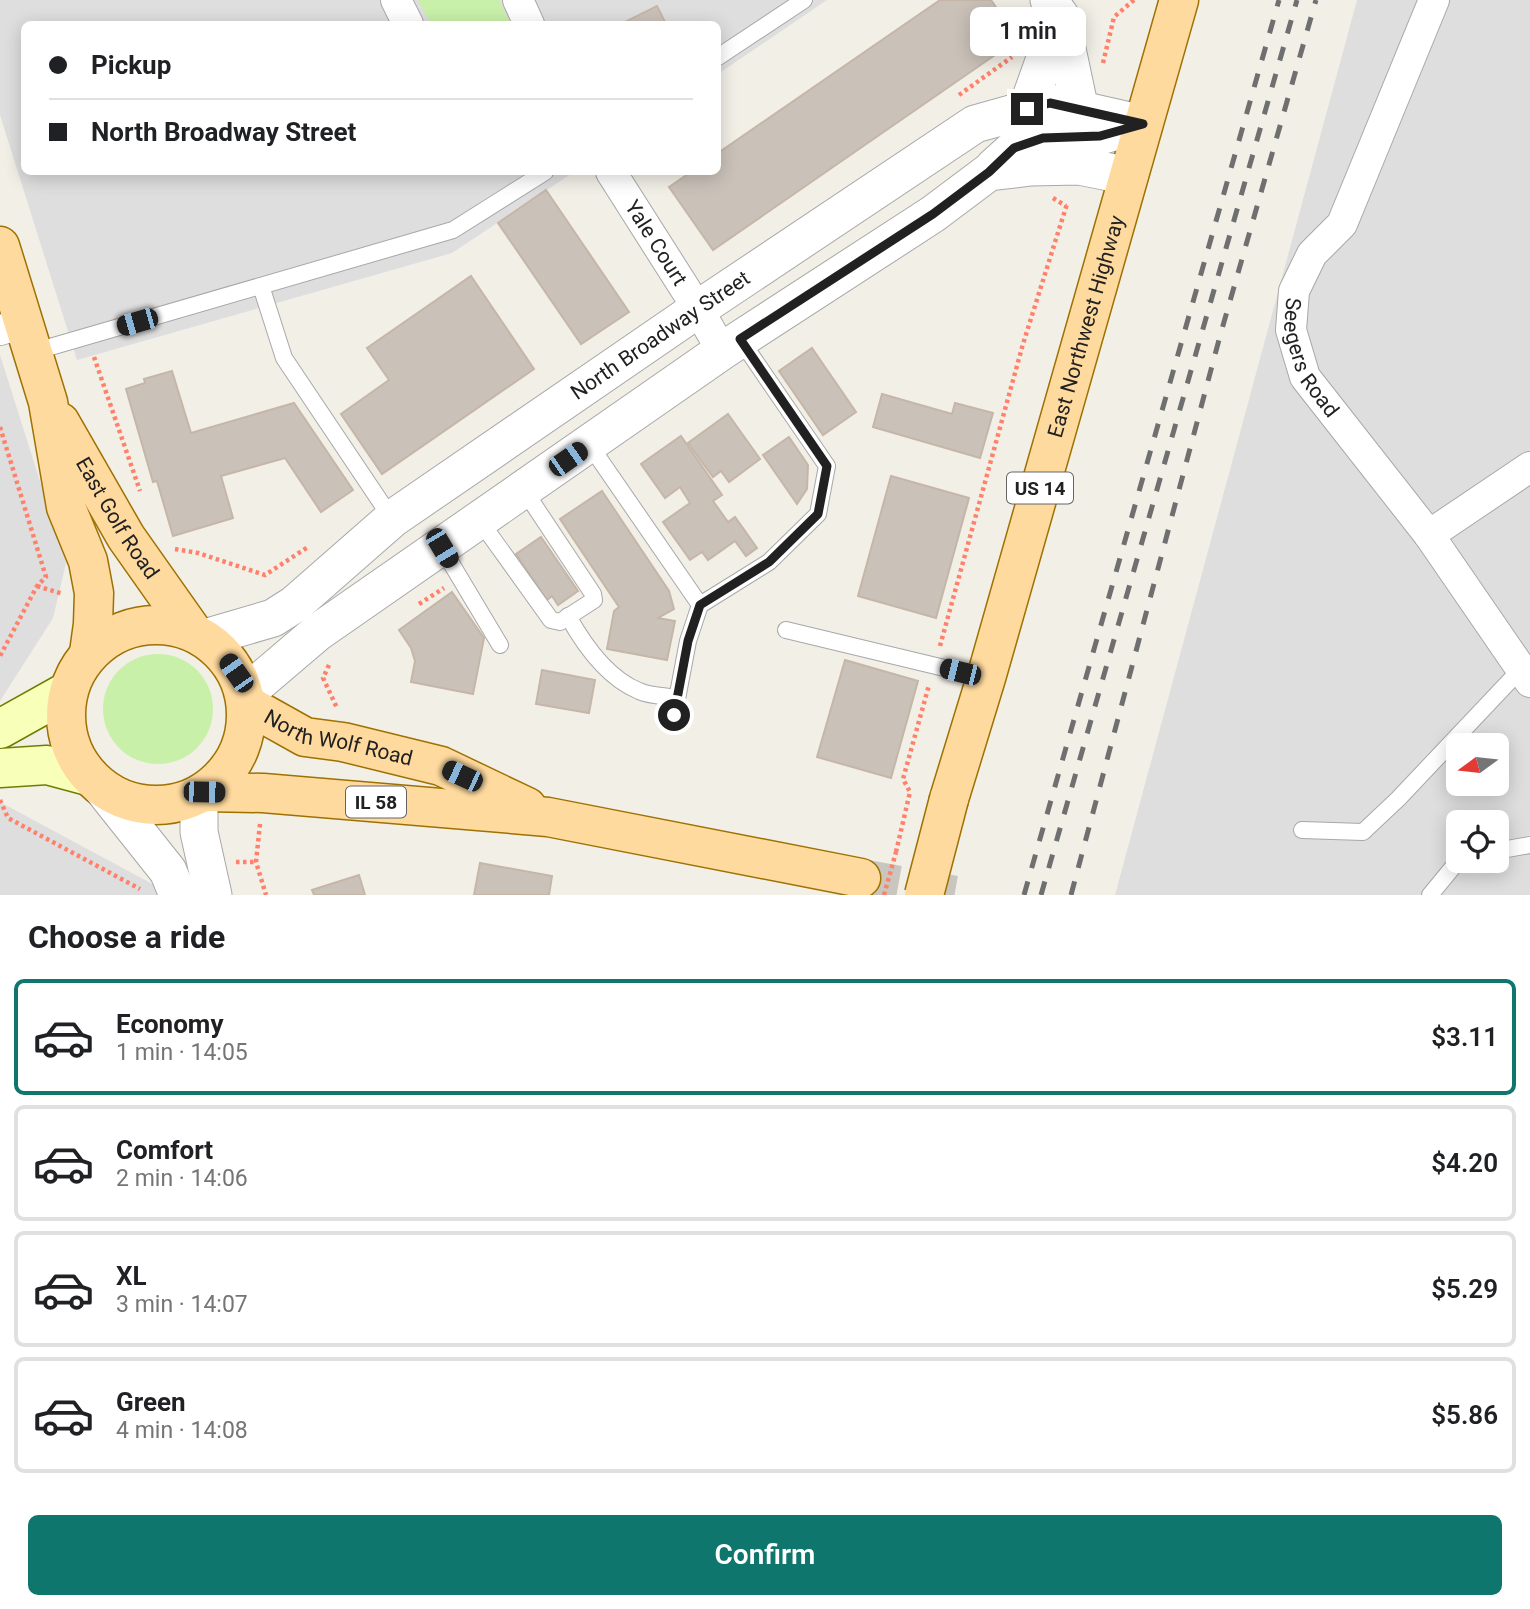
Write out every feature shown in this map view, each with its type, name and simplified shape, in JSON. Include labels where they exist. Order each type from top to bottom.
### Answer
[{"type":"main road","name":"East Northwest Highway","points":[[924,895],[949,799],[1179,0]]},
{"type":"main road","name":"East Golf Road","points":[[0,246],[19,335],[48,401],[126,537],[199,635]]},
{"type":"main road","name":"East Golf Road","points":[[48,401],[66,507],[88,561],[94,593],[89,653]]},
{"type":"main road","points":[[95,782],[72,750],[65,721],[68,691],[76,671],[89,653],[111,636],[137,626],[166,624],[199,635],[222,653],[236,673],[245,700]]},
{"type":"main road","points":[[0,729],[68,691]]},
{"type":"main road","name":"IL 58","points":[[95,782],[132,803],[167,805],[202,793],[229,769],[243,738],[245,700]]},
{"type":"main road","name":"North Wolf Road","points":[[245,700],[305,737],[343,743],[440,766],[548,817]]},
{"type":"main road","points":[[0,768],[47,765],[95,782]]},
{"type":"main road","name":"North Wolf Road","points":[[202,793],[263,793],[548,817],[873,886]]},
{"type":"street","points":[[396,0],[406,21]]},
{"type":"street","points":[[518,0],[528,21]]},
{"type":"street","name":"Seegers Road","points":[[1434,0],[1342,224],[1312,254],[1294,291],[1291,330],[1305,377],[1429,535],[1526,676]]},
{"type":"street","points":[[1027,109],[1055,8]]},
{"type":"street","points":[[1055,8],[1080,110]]},
{"type":"street","name":"North Broadway Street","points":[[199,635],[273,618],[300,600],[392,519],[698,309],[975,124],[1050,103],[1143,124]]},
{"type":"street","points":[[245,700],[318,632],[451,563],[480,521],[731,345],[933,214],[989,172],[1014,148],[1043,138],[1100,136],[1143,124]]},
{"type":"street","points":[[989,172],[1031,167],[1079,166],[1129,176]]},
{"type":"street","name":"Yale Court","points":[[613,175],[698,309],[731,345]]},
{"type":"street","points":[[1429,535],[1530,467]]},
{"type":"street","points":[[95,782],[168,871],[178,895]]},
{"type":"street","points":[[202,793],[199,832],[213,895]]},
{"type":"lane","points":[[721,56],[804,0]]},
{"type":"lane","points":[[19,335],[88,336],[453,230],[540,175]]},
{"type":"lane","points":[[261,286],[284,358],[392,519]]},
{"type":"lane","points":[[674,715],[688,641],[700,605],[769,562],[818,514],[827,466],[731,345]]},
{"type":"lane","points":[[589,444],[700,605]]},
{"type":"lane","points":[[480,521],[551,621],[560,622],[594,600],[593,594],[524,490]]},
{"type":"lane","points":[[451,563],[500,645]]},
{"type":"lane","points":[[569,616],[581,641],[621,680],[640,691],[677,698]]},
{"type":"lane","points":[[786,630],[986,678]]},
{"type":"lane","points":[[1302,830],[1363,832],[1526,676]]},
{"type":"lane","points":[[1509,849],[1530,845]]},
{"type":"lane","points":[[1430,895],[1448,873]]},
{"type":"path","points":[[1103,65],[1114,17],[1134,0]]},
{"type":"path","points":[[957,96],[1013,56]]},
{"type":"path","points":[[873,886],[896,852],[910,792],[903,779],[1023,344],[1066,206],[1049,196]]},
{"type":"path","points":[[88,336],[142,499]]},
{"type":"path","points":[[0,426],[46,577],[37,586],[0,656]]},
{"type":"path","points":[[165,543],[175,549],[198,553],[265,575],[314,543]]},
{"type":"path","points":[[411,609],[451,563]]},
{"type":"path","points":[[335,656],[323,678],[340,714]]},
{"type":"path","points":[[1,802],[8,818],[142,890]]},
{"type":"path","points":[[259,826],[256,862],[266,895]]},
{"type":"shaded area","points":[[0,0],[827,0],[721,72],[721,21],[21,21],[21,175],[569,175],[452,253],[77,360],[0,115]]},
{"type":"shaded area","points":[[1357,0],[1530,0],[1530,895],[1115,895]]},
{"type":"shaded area","points":[[0,355],[66,563],[53,618],[0,701]]},
{"type":"shaded area","points":[[0,802],[158,887],[160,895],[0,895]]},
{"type":"green space","points":[[418,0],[499,0],[510,21],[429,21]]},
{"type":"green space","points":[[158,654],[179,658],[197,670],[209,688],[213,709],[209,730],[197,748],[179,760],[158,764],[137,760],[119,748],[107,730],[103,709],[107,688],[119,670],[137,658]]},
{"type":"building","points":[[940,0],[991,0],[1018,39],[713,250],[669,187],[687,175],[721,175],[721,151]]},
{"type":"building","points":[[657,6],[664,21],[627,21]]},
{"type":"building","points":[[546,190],[629,312],[581,344],[498,223]]},
{"type":"building","points":[[471,276],[534,369],[382,474],[341,414],[389,380],[367,348]]},
{"type":"building","points":[[812,348],[856,412],[823,435],[779,371]]},
{"type":"building","points":[[172,371],[191,433],[294,403],[353,490],[321,512],[285,458],[221,476],[233,518],[173,536],[157,481],[153,482],[126,389],[145,383],[144,379]]},
{"type":"building","points":[[882,394],[952,414],[955,403],[993,413],[980,458],[873,427]]},
{"type":"building","points":[[728,414],[760,459],[729,482],[721,471],[713,477],[688,443]]},
{"type":"building","points":[[681,436],[722,495],[713,501],[728,522],[735,517],[757,548],[746,556],[735,541],[708,560],[702,552],[690,560],[663,522],[690,503],[680,487],[665,498],[641,464]]},
{"type":"building","points":[[789,437],[808,465],[807,489],[797,504],[763,455]]},
{"type":"building","points":[[891,476],[969,498],[936,618],[858,596]]},
{"type":"building","points":[[602,491],[669,591],[674,609],[658,618],[675,621],[667,660],[607,649],[614,611],[619,607],[560,519]]},
{"type":"building","points":[[541,537],[578,591],[558,605],[552,596],[547,600],[516,554]]},
{"type":"building","points":[[452,592],[484,638],[473,694],[411,682],[415,661],[411,648],[399,630]]},
{"type":"building","points":[[845,660],[918,681],[891,778],[817,757]]},
{"type":"building","points":[[542,670],[595,680],[589,713],[536,704]]},
{"type":"building","points":[[480,863],[552,876],[549,895],[474,895]]},
{"type":"building","points":[[359,875],[365,895],[314,895],[312,890]]},
{"type":"tunnel","points":[[861,878],[956,895]]},
{"type":"railway","points":[[1024,895],[1279,0]]},
{"type":"railway","points":[[1041,895],[1297,0]]},
{"type":"railway","points":[[1071,895],[1220,336],[1316,0]]},
{"type":"route","points":[[674,715],[688,641],[700,605],[769,562],[818,514],[827,466],[740,339],[933,214],[989,172],[1014,148],[1043,138],[1100,136],[1143,124],[1050,103],[1027,109]]}]
